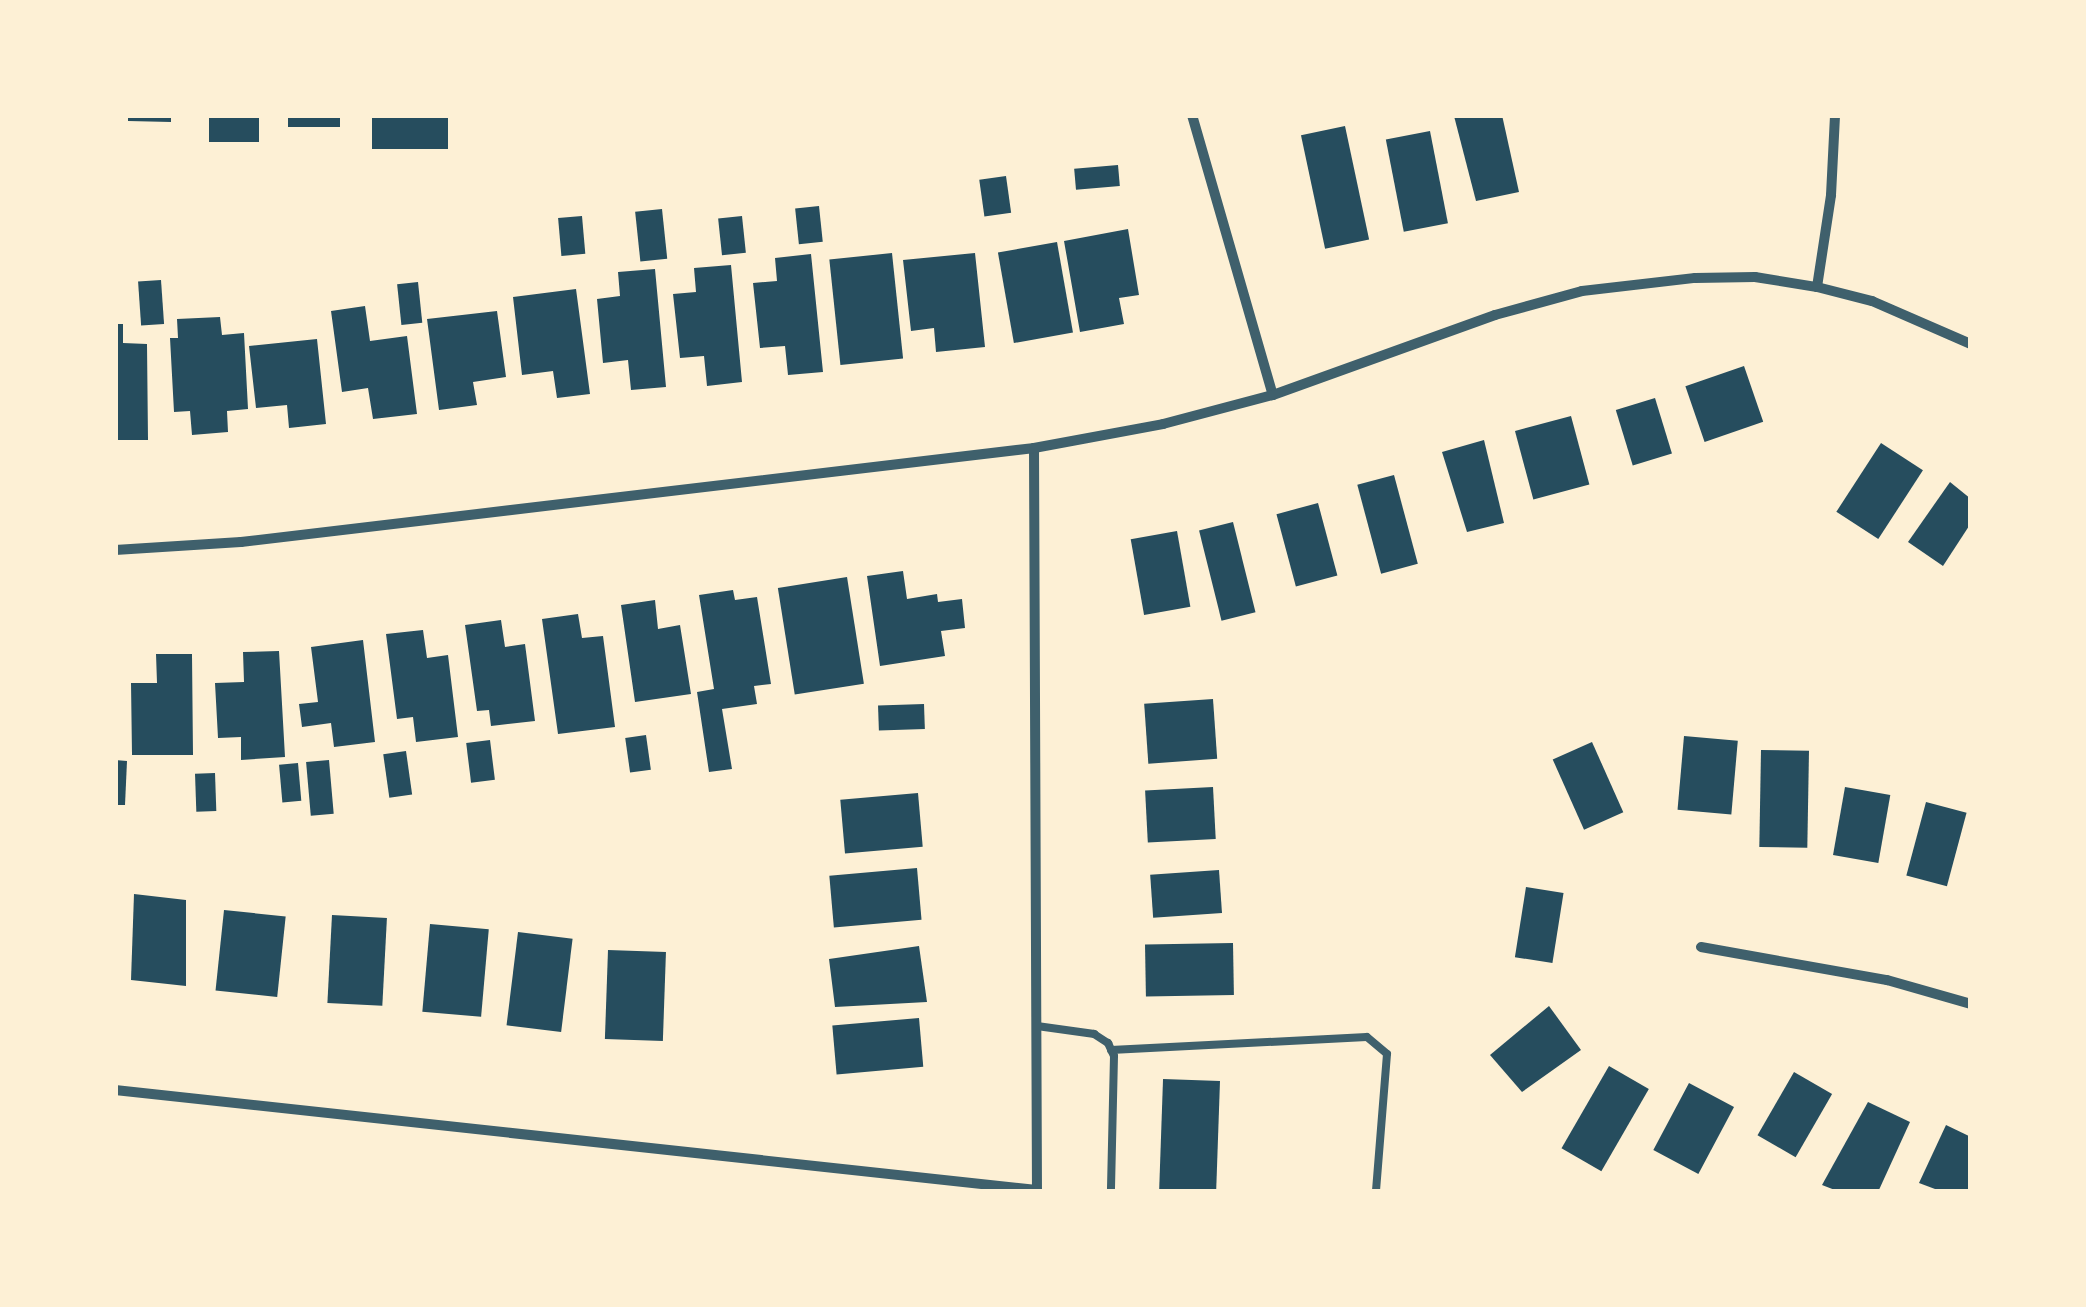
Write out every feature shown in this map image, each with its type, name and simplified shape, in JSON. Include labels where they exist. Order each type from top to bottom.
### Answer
[{"type":"street","points":[[1192,115],[1273,395]]},
{"type":"street","points":[[1817,287],[1831,195],[1835,115]]},
{"type":"street","points":[[115,550],[241,542],[1034,448],[1162,424],[1273,395],[1495,315],[1582,291],[1695,278],[1755,277],[1817,287],[1886,306],[1971,344]]},
{"type":"street","points":[[115,1090],[1037,1191],[1034,448]]},
{"type":"street","points":[[1701,946],[1887,980],[1971,1004]]},
{"type":"lane","points":[[1037,1026],[1094,1034],[1111,1050],[1115,1075],[1111,1192]]},
{"type":"lane","points":[[1111,1050],[1367,1036],[1387,1054],[1376,1192]]},
{"type":"building","points":[[128,115],[171,115],[171,122],[128,121]]},
{"type":"building","points":[[209,115],[259,115],[259,142],[209,142]]},
{"type":"building","points":[[288,115],[340,115],[340,127],[288,127]]},
{"type":"building","points":[[372,115],[448,115],[448,149],[372,149]]},
{"type":"building","points":[[1502,115],[1519,192],[1476,201],[1454,116]]},
{"type":"building","points":[[1345,126],[1369,239],[1325,249],[1301,135]]},
{"type":"building","points":[[1430,131],[1448,223],[1404,232],[1386,140]]},
{"type":"building","points":[[1118,165],[1120,186],[1076,190],[1074,169]]},
{"type":"building","points":[[1006,176],[1011,213],[984,216],[979,180]]},
{"type":"building","points":[[819,206],[823,242],[799,244],[795,209]]},
{"type":"building","points":[[662,209],[667,259],[640,262],[635,212]]},
{"type":"building","points":[[582,216],[585,254],[561,256],[558,218]]},
{"type":"building","points":[[742,216],[746,253],[722,255],[718,219]]},
{"type":"building","points":[[1128,229],[1139,295],[1119,298],[1124,324],[1080,332],[1064,241]]},
{"type":"building","points":[[1057,242],[1073,333],[1014,343],[998,252]]},
{"type":"building","points":[[892,253],[903,358],[840,365],[829,260]]},
{"type":"building","points":[[975,253],[985,347],[936,352],[934,328],[911,331],[903,260]]},
{"type":"building","points":[[811,254],[823,372],[788,375],[785,346],[760,348],[753,283],[777,281],[775,258]]},
{"type":"building","points":[[731,265],[742,382],[707,386],[704,356],[680,358],[673,294],[696,292],[694,268]]},
{"type":"building","points":[[655,269],[666,387],[631,390],[628,360],[603,363],[597,299],[620,296],[618,272]]},
{"type":"building","points":[[161,280],[164,324],[141,325],[138,282]]},
{"type":"building","points":[[418,282],[422,323],[401,325],[397,284]]},
{"type":"building","points":[[576,289],[590,394],[557,398],[553,371],[522,375],[513,297]]},
{"type":"building","points":[[365,306],[370,341],[407,336],[417,414],[373,419],[368,388],[342,392],[331,311]]},
{"type":"building","points":[[497,311],[506,377],[473,382],[477,405],[439,410],[427,319]]},
{"type":"building","points":[[220,317],[222,335],[244,333],[248,409],[227,411],[228,432],[192,435],[190,411],[174,412],[170,338],[178,338],[177,319]]},
{"type":"building","points":[[115,324],[123,324],[123,343],[147,344],[148,440],[115,440]]},
{"type":"building","points":[[317,339],[326,424],[289,428],[287,405],[256,408],[249,346]]},
{"type":"building","points":[[1744,366],[1763,422],[1705,442],[1685,386]]},
{"type":"building","points":[[1655,398],[1672,453],[1633,465],[1616,410]]},
{"type":"building","points":[[1571,416],[1589,485],[1533,500],[1515,431]]},
{"type":"building","points":[[1484,440],[1504,523],[1467,532],[1442,452]]},
{"type":"building","points":[[1881,443],[1923,470],[1878,539],[1836,512]]},
{"type":"building","points":[[1394,475],[1418,564],[1381,574],[1357,485]]},
{"type":"building","points":[[1950,482],[1971,499],[1971,523],[1943,566],[1908,542]]},
{"type":"building","points":[[1318,503],[1337,575],[1296,587],[1276,514]]},
{"type":"building","points":[[1233,522],[1255,612],[1222,621],[1199,530]]},
{"type":"building","points":[[1177,531],[1190,607],[1144,615],[1131,539]]},
{"type":"building","points":[[903,571],[907,599],[937,594],[938,602],[962,599],[965,628],[941,631],[945,656],[880,666],[867,576]]},
{"type":"building","points":[[847,577],[864,684],[795,695],[778,588]]},
{"type":"building","points":[[733,590],[735,600],[757,597],[771,684],[754,686],[757,704],[722,709],[732,769],[709,772],[697,692],[714,689],[699,595]]},
{"type":"building","points":[[655,600],[658,629],[680,625],[691,694],[635,702],[621,605]]},
{"type":"building","points":[[578,614],[582,638],[603,636],[615,727],[558,734],[542,619]]},
{"type":"building","points":[[501,620],[505,647],[525,644],[535,721],[491,726],[489,710],[477,711],[465,625]]},
{"type":"building","points":[[423,630],[427,658],[448,655],[458,737],[416,742],[413,717],[397,719],[386,634]]},
{"type":"building","points":[[363,640],[375,742],[334,747],[331,723],[302,727],[299,704],[318,702],[311,647]]},
{"type":"building","points":[[279,651],[285,757],[241,760],[241,737],[218,738],[215,683],[244,682],[243,652]]},
{"type":"building","points":[[156,654],[192,654],[193,755],[132,755],[131,683],[157,683]]},
{"type":"building","points":[[1213,699],[1217,759],[1148,764],[1144,704]]},
{"type":"building","points":[[924,704],[925,729],[879,731],[878,706]]},
{"type":"building","points":[[646,735],[651,770],[630,773],[625,738]]},
{"type":"building","points":[[1684,736],[1738,741],[1731,814],[1678,810]]},
{"type":"building","points":[[490,740],[495,780],[471,783],[466,743]]},
{"type":"building","points":[[1592,742],[1623,812],[1584,830],[1553,759]]},
{"type":"building","points":[[1761,750],[1809,751],[1807,848],[1759,847]]},
{"type":"building","points":[[406,751],[412,795],[389,798],[383,754]]},
{"type":"building","points":[[115,760],[127,761],[125,805],[115,805]]},
{"type":"building","points":[[329,760],[334,814],[311,816],[306,762]]},
{"type":"building","points":[[298,763],[301,801],[282,803],[279,765]]},
{"type":"building","points":[[215,773],[216,811],[196,812],[195,774]]},
{"type":"building","points":[[1213,787],[1216,839],[1148,842],[1145,791]]},
{"type":"building","points":[[1845,787],[1890,795],[1878,863],[1833,855]]},
{"type":"building","points":[[918,793],[923,847],[845,854],[840,800]]},
{"type":"building","points":[[1926,802],[1967,813],[1947,886],[1906,875]]},
{"type":"building","points":[[917,868],[922,920],[834,927],[829,876]]},
{"type":"building","points":[[1219,870],[1222,913],[1153,918],[1150,875]]},
{"type":"building","points":[[1526,887],[1564,893],[1552,963],[1515,957]]},
{"type":"building","points":[[134,894],[186,900],[186,986],[131,980]]},
{"type":"building","points":[[224,910],[286,916],[277,997],[216,991]]},
{"type":"building","points":[[332,915],[387,918],[382,1006],[327,1003]]},
{"type":"building","points":[[430,924],[489,929],[481,1017],[422,1012]]},
{"type":"building","points":[[518,932],[573,939],[561,1032],[507,1025]]},
{"type":"building","points":[[1233,943],[1234,995],[1146,997],[1145,945]]},
{"type":"building","points":[[919,946],[927,1002],[835,1007],[829,959]]},
{"type":"building","points":[[608,950],[666,952],[663,1041],[605,1039]]},
{"type":"building","points":[[1549,1006],[1581,1050],[1522,1092],[1490,1055]]},
{"type":"building","points":[[919,1018],[923,1067],[837,1074],[832,1026]]},
{"type":"building","points":[[1609,1066],[1649,1089],[1601,1171],[1562,1148]]},
{"type":"building","points":[[1794,1072],[1832,1094],[1796,1157],[1758,1135]]},
{"type":"building","points":[[1163,1079],[1220,1081],[1216,1192],[1159,1190]]},
{"type":"building","points":[[1689,1083],[1734,1107],[1698,1174],[1653,1150]]},
{"type":"building","points":[[1868,1102],[1910,1122],[1878,1192],[1840,1192],[1822,1185]]},
{"type":"building","points":[[1946,1125],[1971,1137],[1971,1192],[1943,1192],[1919,1183]]}]
